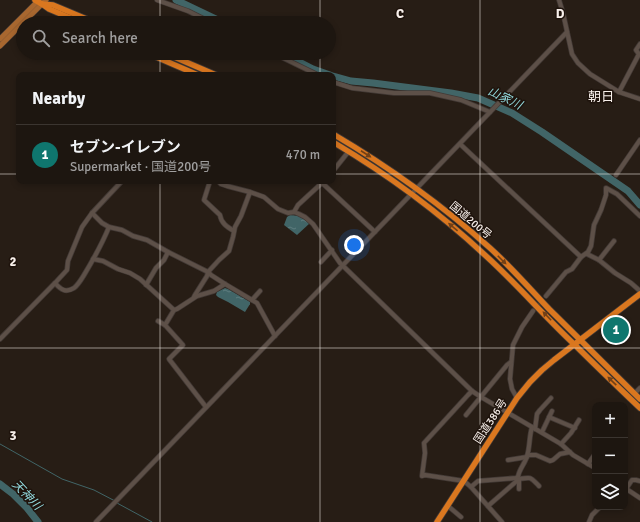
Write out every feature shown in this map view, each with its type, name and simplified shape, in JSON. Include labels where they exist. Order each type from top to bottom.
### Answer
[{"type":"highway","points":[[40,1],[49,9],[66,16]]},
{"type":"highway","points":[[40,1],[79,16]]},
{"type":"highway","points":[[163,60],[191,72]]},
{"type":"highway","points":[[181,60],[209,72]]},
{"type":"highway","name":"国道200号","points":[[336,136],[387,168],[458,221],[490,249],[640,399]]},
{"type":"highway","name":"国道200号","points":[[336,144],[412,194],[486,255],[640,408]]},
{"type":"highway","points":[[574,344],[640,292]]},
{"type":"highway","name":"国道386号","points":[[437,522],[517,398],[542,370],[574,344]]},
{"type":"main road","points":[[24,16],[40,1]]},
{"type":"main road","points":[[27,16],[40,1]]},
{"type":"main road","points":[[0,39],[16,24]]},
{"type":"main road","points":[[0,46],[16,28]]},
{"type":"street","points":[[157,0],[198,16]]},
{"type":"street","points":[[559,0],[572,54],[578,63],[590,74],[620,92],[640,99]]},
{"type":"street","points":[[96,522],[567,32]]},
{"type":"street","points":[[620,92],[639,54],[636,50],[640,44]]},
{"type":"street","points":[[287,60],[312,72]]},
{"type":"street","points":[[336,83],[352,88],[394,93],[430,93],[460,100],[490,112]]},
{"type":"street","points":[[616,175],[640,140]]},
{"type":"street","points":[[460,144],[581,257]]},
{"type":"street","points":[[336,167],[349,151]]},
{"type":"street","points":[[0,339],[67,270],[68,261],[82,227],[92,213],[119,184]]},
{"type":"street","points":[[209,184],[204,200],[220,215],[226,226],[234,232]]},
{"type":"street","points":[[221,184],[264,197],[278,209],[288,213],[294,212],[305,217],[313,224],[343,265],[472,391],[562,444],[580,460],[592,466]]},
{"type":"street","points":[[294,212],[298,205],[320,184]]},
{"type":"street","points":[[324,184],[375,232]]},
{"type":"street","points":[[546,296],[566,272],[572,269],[581,257],[587,254],[591,246],[594,225],[606,195],[606,188],[617,194],[640,216]]},
{"type":"street","points":[[194,297],[208,272],[230,251],[235,227],[250,192]]},
{"type":"street","points":[[92,213],[102,223],[109,227],[122,230],[133,236],[147,240],[208,272],[211,276],[257,303],[275,336]]},
{"type":"street","points":[[55,283],[62,290],[68,290],[78,285],[109,227]]},
{"type":"street","points":[[599,260],[614,241]]},
{"type":"street","points":[[321,262],[332,250]]},
{"type":"street","points":[[146,285],[168,252]]},
{"type":"street","points":[[587,254],[599,260],[615,273],[631,283],[640,292]]},
{"type":"street","points":[[93,259],[103,261],[140,279],[174,310]]},
{"type":"street","points":[[165,325],[174,310],[194,297],[214,291],[225,284]]},
{"type":"street","points":[[252,300],[260,291]]},
{"type":"street","points":[[517,398],[512,389],[510,379],[514,345],[516,338],[533,311]]},
{"type":"street","points":[[158,321],[165,325],[183,345],[170,359],[206,407]]},
{"type":"street","points":[[466,415],[507,365],[512,362]]},
{"type":"street","points":[[635,393],[640,388]]},
{"type":"street","points":[[472,391],[424,443],[425,453],[422,476],[425,475],[464,481],[502,522]]},
{"type":"street","points":[[519,489],[519,472],[527,456],[530,437],[534,428],[537,414],[551,398]]},
{"type":"street","points":[[542,432],[552,410]]},
{"type":"street","points":[[549,417],[575,428]]},
{"type":"street","points":[[562,444],[575,428],[579,420]]},
{"type":"street","points":[[508,460],[536,455],[550,461],[560,454],[570,452]]},
{"type":"street","points":[[588,464],[592,458]]},
{"type":"street","points":[[471,487],[478,480],[516,478],[532,479],[539,486]]},
{"type":"street","points":[[488,506],[519,478]]},
{"type":"street","points":[[628,485],[632,480],[640,481]]},
{"type":"street","points":[[628,489],[640,498]]},
{"type":"street","points":[[448,506],[461,517]]},
{"type":"street","points":[[589,522],[592,515],[597,510]]},
{"type":"water","points":[[290,215],[299,216],[310,223],[297,235],[284,225],[287,217]]},
{"type":"water","points":[[225,288],[250,302],[245,312],[216,295],[217,292]]},
{"type":"waterway","name":"山家川","points":[[176,0],[209,16]]},
{"type":"waterway","name":"山家川","points":[[296,60],[322,72]]},
{"type":"waterway","name":"山家川","points":[[336,77],[351,81],[451,93],[478,98],[512,113],[542,132],[628,191],[640,205]]},
{"type":"waterway","points":[[0,444],[62,479],[94,490],[115,501]]},
{"type":"waterway","name":"天神川","points":[[0,484],[13,494],[38,522]]},
{"type":"waterway","points":[[117,503],[152,522]]},
{"type":"tunnel","points":[[533,311],[546,296]]},
{"type":"place","name":"セブン-イレブン","points":[[616,330]]},
{"type":"district","name":"朝日","points":[[601,96]]}]
